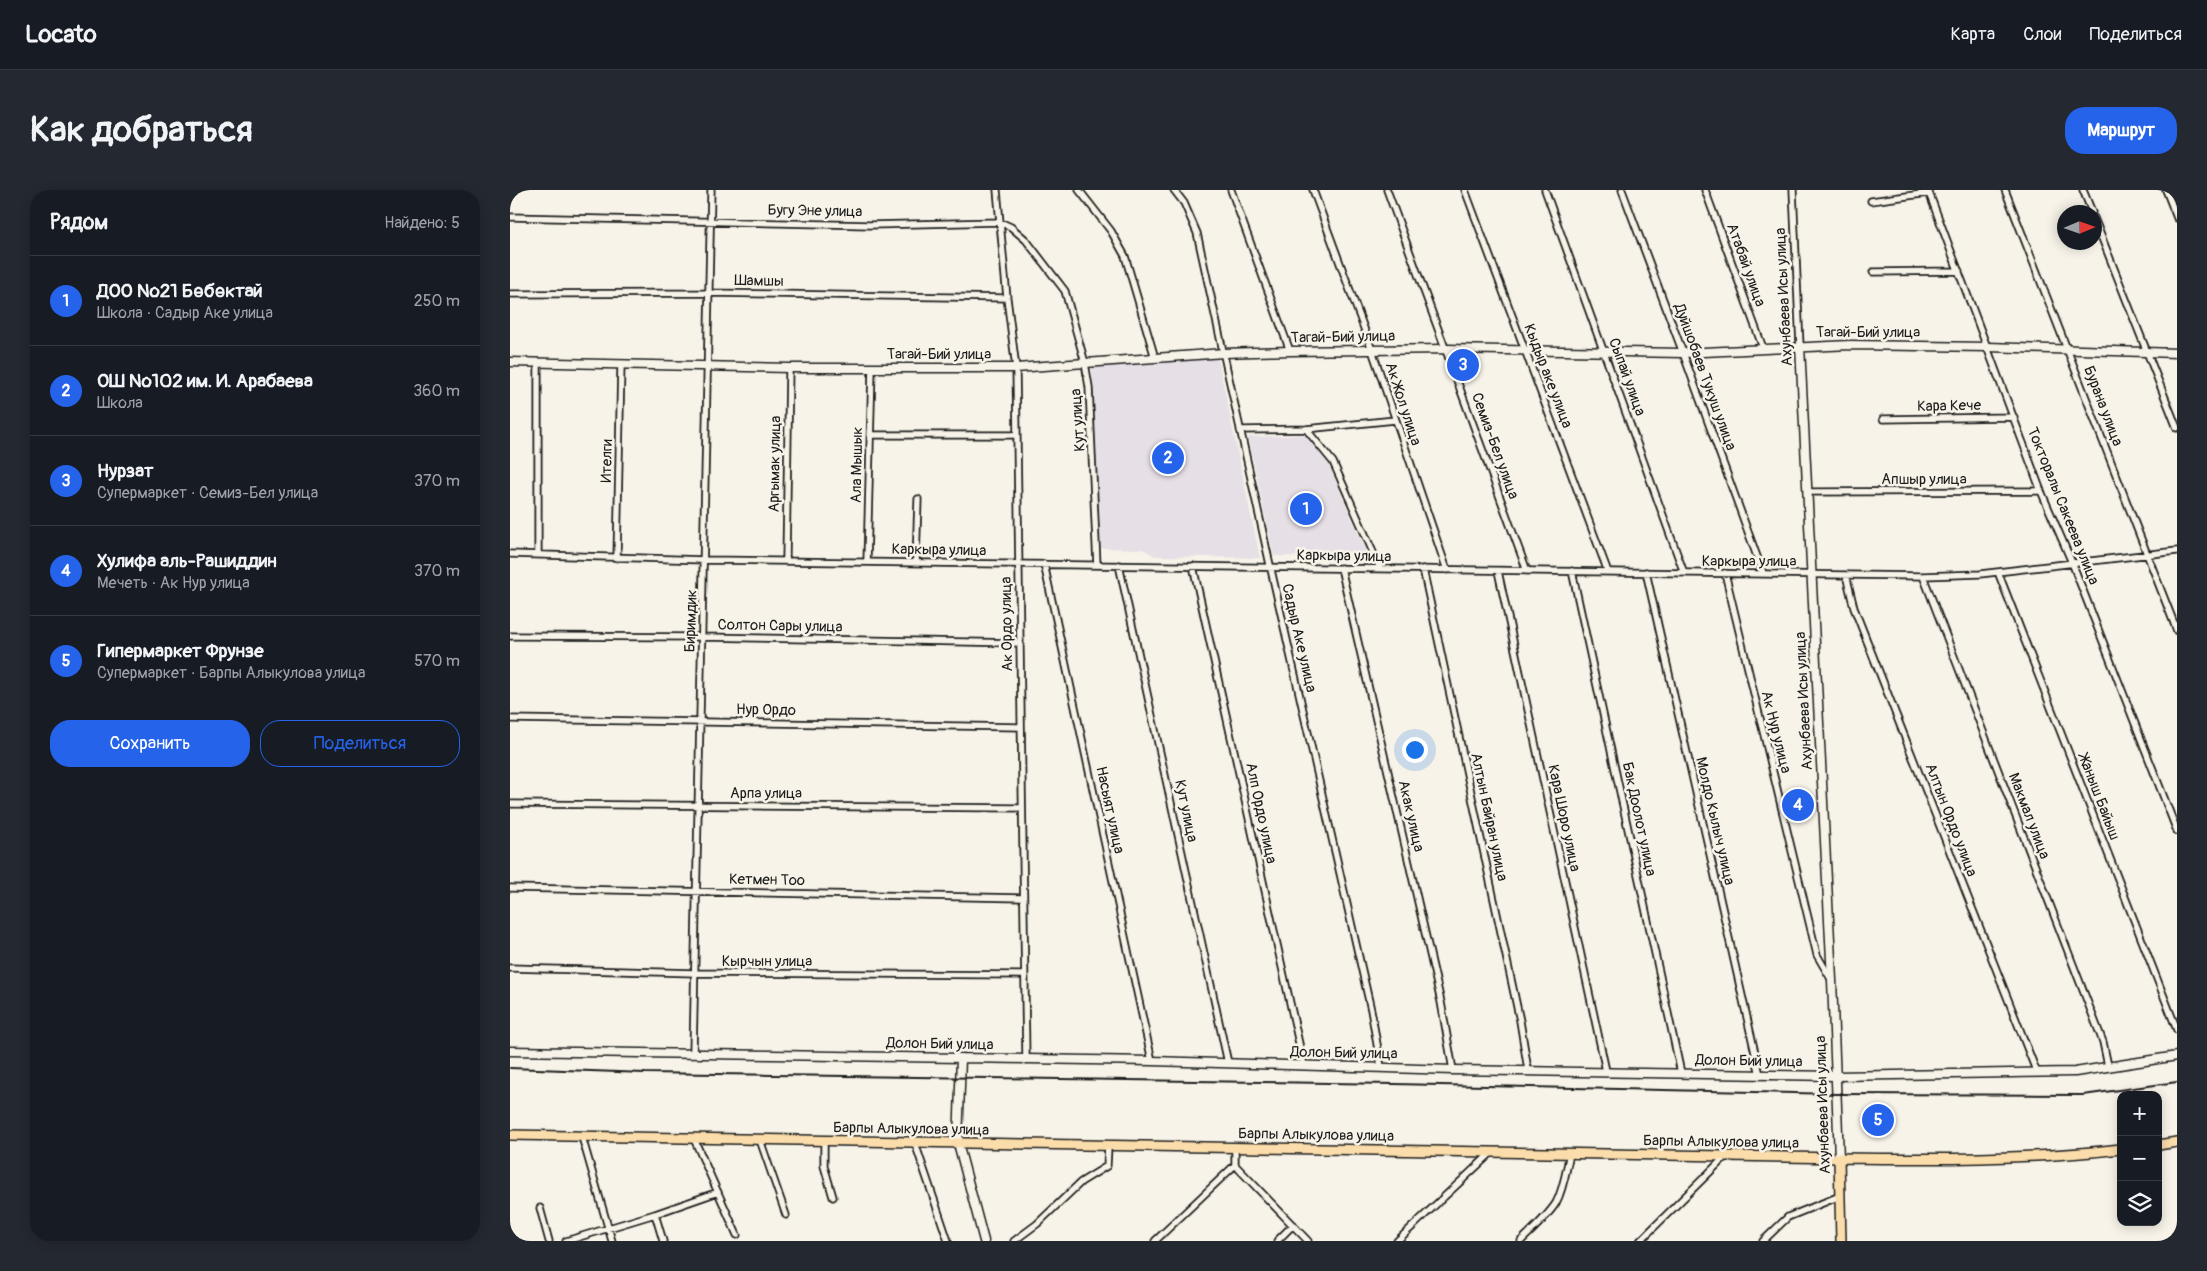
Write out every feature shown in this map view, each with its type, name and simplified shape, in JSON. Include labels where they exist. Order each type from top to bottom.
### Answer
[{"type":"main road","name":"Барпы Алыкулова улица","points":[[510,1135],[582,1138],[1839,1158],[2050,1157],[2117,1149]]},
{"type":"main road","points":[[2162,1144],[2177,1142]]},
{"type":"main road","name":"Ахунбаева Исы улица","points":[[1839,1158],[1841,1241]]},
{"type":"street","name":"Биримдик","points":[[693,1053],[712,190]]},
{"type":"street","name":"Ак Ордо улица","points":[[996,190],[1016,368],[1026,1059]]},
{"type":"street","points":[[1079,190],[1111,231],[1125,256],[1155,358]]},
{"type":"street","name":"Садыр Аке улица","points":[[1174,190],[1184,203],[1197,233],[1270,568],[1371,1010],[1381,1067]]},
{"type":"street","points":[[1231,190],[1290,351]]},
{"type":"street","name":"Ак Жол улица","points":[[1313,190],[1372,350],[1447,570]]},
{"type":"street","name":"Семиз-Бел улица","points":[[1388,190],[1527,571]]},
{"type":"street","name":"Кыдыр аке улица","points":[[1465,190],[1608,572]]},
{"type":"street","name":"Сыпай улица","points":[[1545,190],[1684,573]]},
{"type":"street","name":"Дуйшобаев Тукуш улица","points":[[1622,190],[1683,352],[1762,574]]},
{"type":"street","name":"Атабай улица","points":[[1705,190],[1763,348]]},
{"type":"street","points":[[1788,190],[1793,198]]},
{"type":"street","name":"Ахунбаева Исы улица","points":[[1793,190],[1839,1158]]},
{"type":"street","name":"Бурана улица","points":[[2005,190],[2177,631]]},
{"type":"street","points":[[2083,190],[2089,205]]},
{"type":"street","points":[[2166,190],[2177,218]]},
{"type":"street","points":[[1871,201],[1928,191]]},
{"type":"street","name":"Токторалы Сакеева улица","points":[[1928,191],[2041,491],[2073,564],[2177,831]]},
{"type":"street","name":"Бугу Эне улица","points":[[510,217],[870,225],[1000,222]]},
{"type":"street","name":"Кут улица","points":[[1000,222],[1011,226],[1026,240],[1065,292],[1089,388],[1097,565]]},
{"type":"street","points":[[2102,238],[2177,428]]},
{"type":"street","points":[[1873,272],[1959,271]]},
{"type":"street","name":"Шамшы","points":[[510,294],[710,293],[1007,298]]},
{"type":"street","name":"Тагай-Бий улица","points":[[510,362],[789,368],[1016,368],[1224,353],[1290,351],[1683,352],[1850,345],[2177,353]]},
{"type":"street","points":[[538,362],[538,555]]},
{"type":"street","name":"Ителги","points":[[617,558],[621,364]]},
{"type":"street","name":"Аргымак улица","points":[[786,560],[789,368]]},
{"type":"street","name":"Ала Мышык","points":[[867,562],[872,368]]},
{"type":"street","name":"Кара Кече","points":[[1883,419],[2014,417]]},
{"type":"street","points":[[1240,430],[1306,429],[1395,420]]},
{"type":"street","points":[[1306,429],[1333,462],[1380,568]]},
{"type":"street","points":[[870,436],[1017,435]]},
{"type":"street","name":"Апшыр улица","points":[[1808,492],[2041,491]]},
{"type":"street","points":[[916,563],[918,499]]},
{"type":"street","name":"Каркыра улица","points":[[510,554],[705,560],[1923,576],[1998,572],[2177,552]]},
{"type":"street","name":"Насыят улица","points":[[1044,564],[1152,1061]]},
{"type":"street","name":"Кут улица","points":[[1119,565],[1228,1063]]},
{"type":"street","name":"Алп Ордо улица","points":[[1193,566],[1304,1066]]},
{"type":"street","name":"Акак улица","points":[[1341,568],[1441,1002],[1453,1070]]},
{"type":"street","name":"Алтын Байран улица","points":[[1422,569],[1520,1021],[1528,1070]]},
{"type":"street","name":"Кара Шоро улица","points":[[1498,571],[1606,1072]]},
{"type":"street","name":"Бак Доолот улица","points":[[1572,572],[1681,1073]]},
{"type":"street","name":"Молдо Кылыч улица","points":[[1646,572],[1760,1075]]},
{"type":"street","name":"Жаныш Байыш","points":[[1998,572],[2177,1030]]},
{"type":"street","name":"Ак Нур улица","points":[[1725,573],[1817,955],[1832,980]]},
{"type":"street","name":"Алтын Ордо улица","points":[[1846,575],[1848,588],[1858,617],[2037,1073]]},
{"type":"street","name":"Макмал улица","points":[[1923,576],[2103,1042],[2108,1066]]},
{"type":"street","name":"Солтон Сары улица","points":[[510,636],[703,637],[1020,644]]},
{"type":"street","name":"Нур Ордо","points":[[510,719],[1021,727]]},
{"type":"street","name":"Арпа улица","points":[[510,804],[1022,808]]},
{"type":"street","name":"Кетмен Тоо","points":[[510,888],[1023,898]]},
{"type":"street","name":"Кырчын улица","points":[[510,968],[695,973],[1024,975]]},
{"type":"street","name":"Долон Бий улица","points":[[510,1051],[1152,1061],[1453,1070],[1836,1076],[2075,1072],[2177,1056]]},
{"type":"street","points":[[961,1058],[958,1143],[984,1241]]},
{"type":"street","points":[[582,1138],[612,1241]]},
{"type":"street","points":[[694,1139],[737,1235]]},
{"type":"street","points":[[760,1140],[786,1216]]},
{"type":"street","points":[[824,1142],[824,1166],[834,1197]]},
{"type":"street","points":[[914,1143],[948,1241]]},
{"type":"street","points":[[1014,1241],[1037,1224],[1081,1182],[1107,1166],[1108,1146]]},
{"type":"street","points":[[1235,1147],[1235,1165],[1308,1241]]},
{"type":"street","points":[[1397,1241],[1492,1152]]},
{"type":"street","points":[[1521,1241],[1543,1220],[1556,1203],[1563,1184],[1570,1153]]},
{"type":"street","points":[[1640,1241],[1727,1155]]},
{"type":"street","points":[[1155,1241],[1235,1165]]},
{"type":"street","points":[[566,1241],[655,1214],[718,1192]]},
{"type":"street","points":[[1763,1241],[1788,1217],[1840,1196]]},
{"type":"street","points":[[540,1208],[549,1241]]},
{"type":"street","points":[[655,1214],[663,1241]]},
{"type":"street","points":[[1276,1241],[1292,1226]]},
{"type":"shaded area","points":[[1218,359],[1260,558],[1155,556],[1143,549],[1101,548],[1092,367]]},
{"type":"shaded area","points":[[1305,435],[1328,463],[1369,558],[1274,556],[1248,437]]},
{"type":"railway","points":[[510,1068],[645,1073],[1394,1084],[1837,1094],[2083,1095],[2177,1082]]},
{"type":"place","name":"Нурзат","points":[[1463,365]]},
{"type":"place","name":"ОШ №102 им. И. Арабаева","points":[[1168,458]]},
{"type":"place","name":"ДОО №21 Бөбөктай","points":[[1306,509]]},
{"type":"place","name":"Хулифа аль-Рашиддин","points":[[1798,805]]},
{"type":"place","name":"Гипермаркет Фрунзе","points":[[1878,1120]]}]
